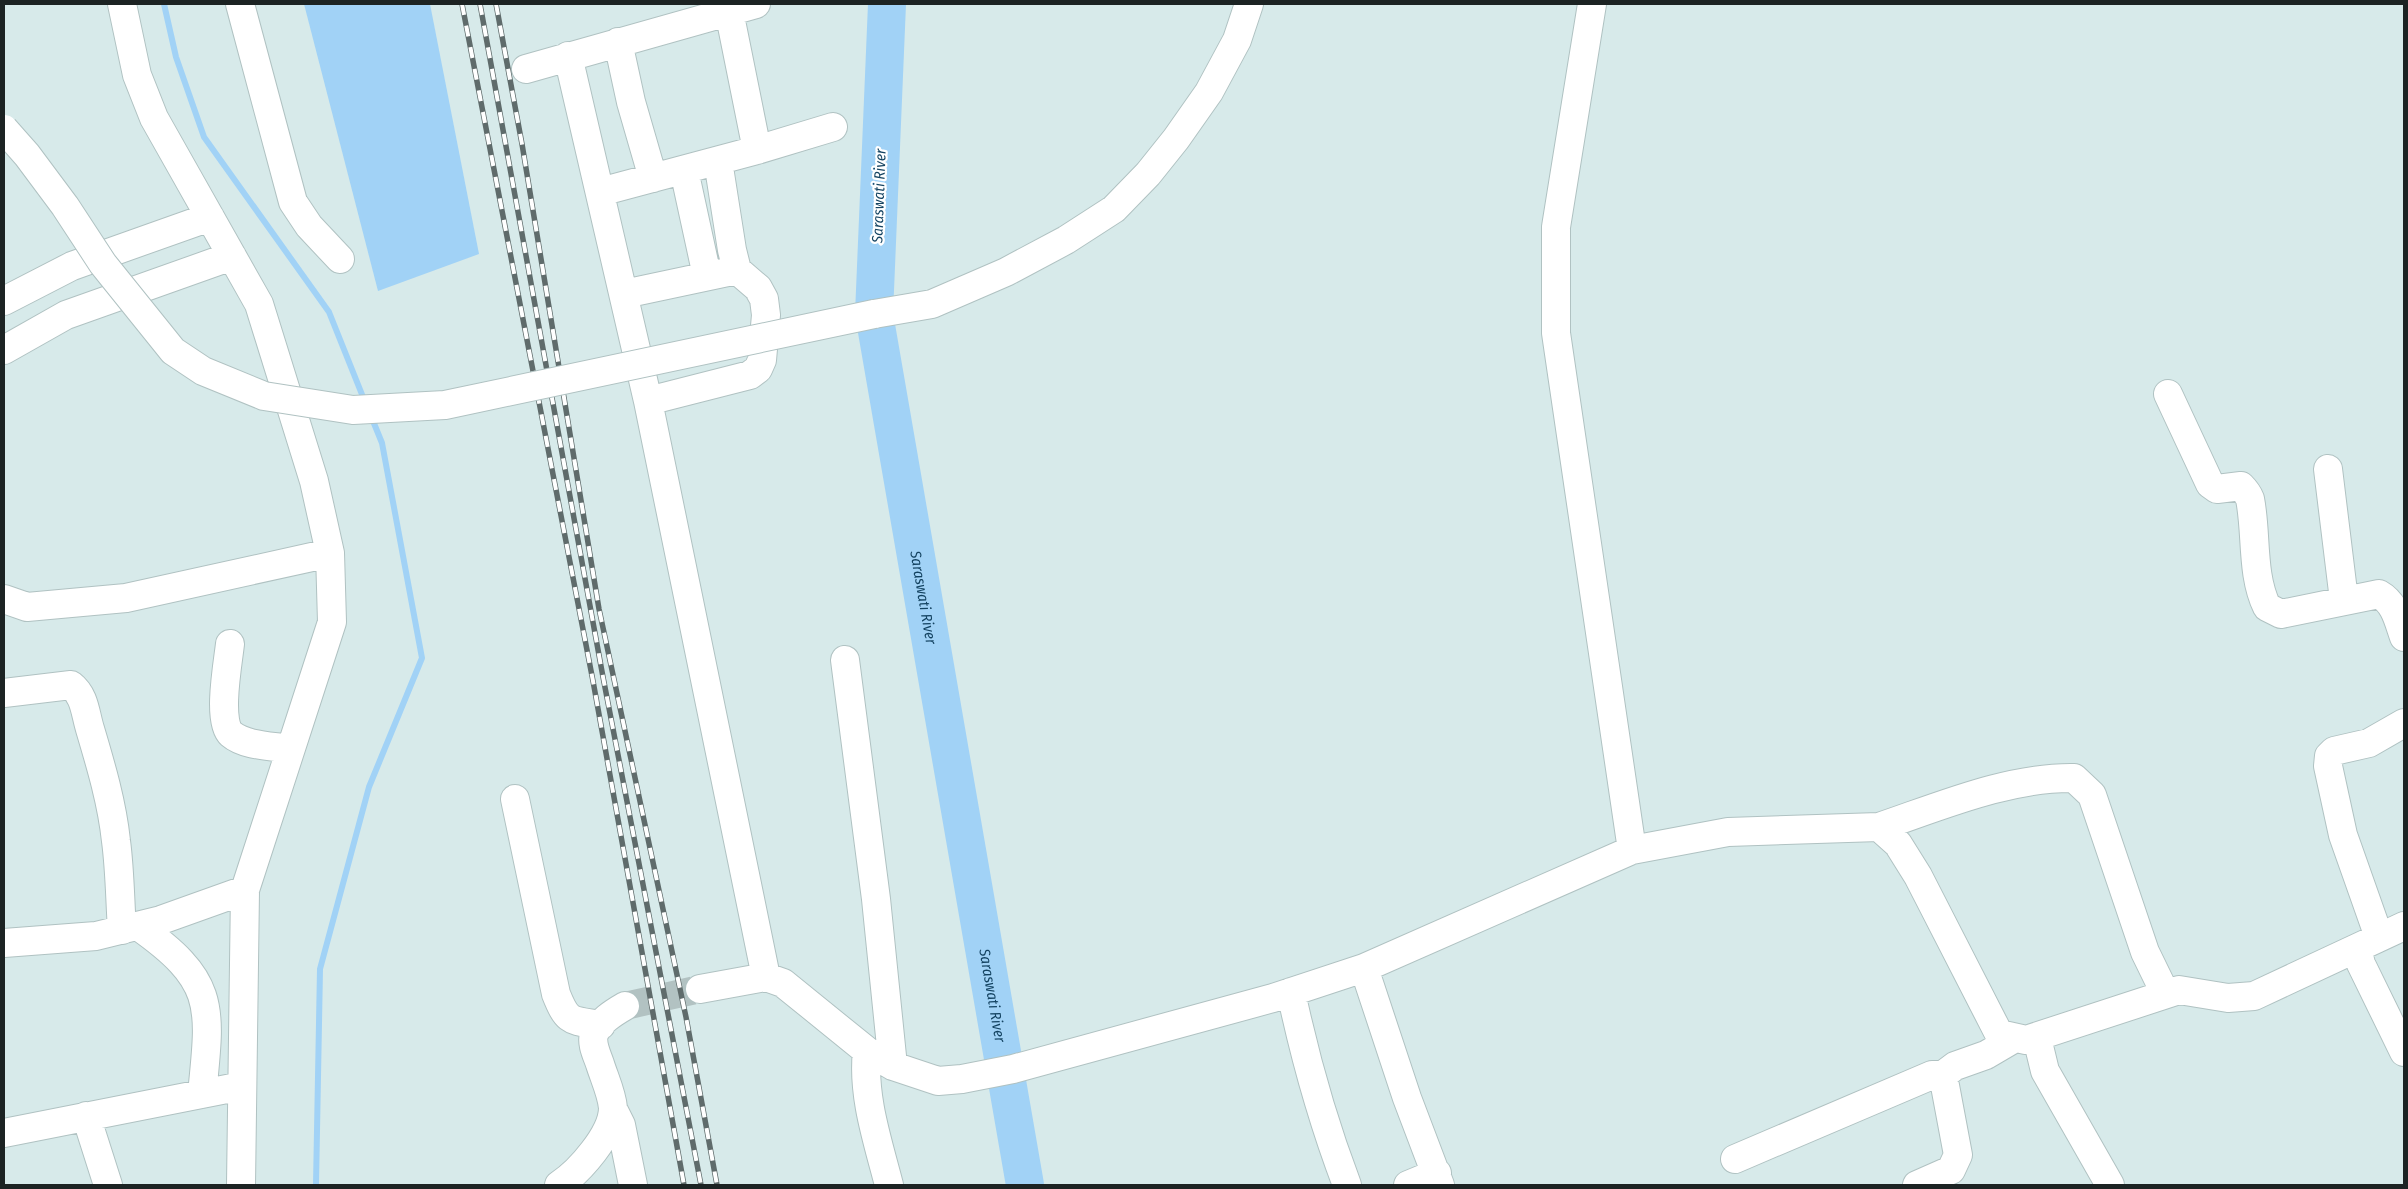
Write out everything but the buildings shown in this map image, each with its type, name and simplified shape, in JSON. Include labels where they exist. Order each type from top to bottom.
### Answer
[{"type":"street","points":[[122,4],[136,75],[154,118],[259,304],[314,481],[330,553],[332,622],[245,890],[241,1185]]},
{"type":"street","points":[[240,4],[293,202],[304,220],[340,259]]},
{"type":"street","points":[[4,129],[27,154],[65,206],[103,264],[173,352],[203,371],[264,396],[353,410],[445,406],[864,316],[932,304],[1006,272],[1066,240],[1114,209],[1148,174],[1176,139],[1209,92],[1237,40],[1249,4]]},
{"type":"street","points":[[1592,4],[1556,227],[1556,332],[1632,850]]},
{"type":"street","points":[[526,69],[740,7],[757,150]]},
{"type":"street","points":[[618,42],[631,102],[653,178]]},
{"type":"street","points":[[568,56],[648,400],[766,977]]},
{"type":"street","points":[[600,192],[718,161],[833,127]]},
{"type":"street","points":[[648,400],[750,375],[758,369],[762,360],[765,328],[764,299],[758,288],[737,270],[718,161]]},
{"type":"street","points":[[684,170],[707,276]]},
{"type":"street","points":[[4,300],[72,266],[210,217]]},
{"type":"street","points":[[4,350],[66,315],[232,256]]},
{"type":"street","points":[[624,294],[737,270]]},
{"type":"street","points":[[2168,394],[2210,484],[2217,489],[2241,486],[2249,497],[2254,544],[2263,598],[2267,608],[2281,614],[2380,594],[2394,608],[2404,636]]},
{"type":"street","points":[[2328,469],[2344,600]]},
{"type":"street","points":[[4,599],[27,607],[126,598],[330,553]]},
{"type":"street","points":[[230,644],[224,704],[225,726],[230,734],[242,740],[290,749]]},
{"type":"street","points":[[845,660],[876,899],[893,1066]]},
{"type":"street","points":[[4,693],[70,685],[76,689],[83,701],[103,768],[130,928],[182,960],[195,978],[205,1001],[208,1035],[202,1094]]},
{"type":"street","points":[[2404,723],[2369,743],[2334,751],[2329,756],[2328,766],[2368,943],[2361,964],[2404,1052]]},
{"type":"street","points":[[700,989],[766,977],[783,983],[868,1050],[893,1066],[938,1081],[962,1079],[1013,1069],[1292,992],[1364,968],[1632,850],[1728,832],[1879,827],[1999,788],[2053,778],[2074,778],[2092,796],[2145,952],[2165,993]]},
{"type":"street","points":[[515,799],[556,994],[564,1013],[571,1020],[601,1025]]},
{"type":"street","points":[[1879,827],[1898,844],[1918,876],[1999,1034],[2026,1038]]},
{"type":"street","points":[[4,943],[96,936],[130,928],[245,890]]},
{"type":"street","points":[[1736,1159],[1932,1075],[1943,1075],[1955,1066],[2026,1038],[2179,990],[2228,998],[2254,996],[2404,926]]},
{"type":"street","points":[[1364,968],[1407,1098],[1439,1179],[1408,1185]]},
{"type":"street","points":[[1292,992],[1304,1052],[1329,1139],[1347,1185]]},
{"type":"street","points":[[625,1006],[607,1017],[594,1034],[594,1047],[613,1109],[621,1125],[633,1185]]},
{"type":"street","points":[[2026,1038],[2110,1185]]},
{"type":"street","points":[[868,1050],[866,1065],[868,1101],[889,1185]]},
{"type":"street","points":[[1917,1185],[1952,1170],[1958,1155],[1943,1075]]},
{"type":"street","points":[[4,1133],[242,1086]]},
{"type":"street","points":[[559,1185],[570,1178],[589,1159],[606,1130],[613,1109]]},
{"type":"street","points":[[86,1116],[108,1185]]},
{"type":"water","points":[[304,4],[430,4],[479,254],[378,291]]},
{"type":"waterway","points":[[164,4],[176,57],[204,137],[329,312],[365,402]]},
{"type":"waterway","name":"Saraswati River","points":[[887,4],[874,314],[1025,1185]]},
{"type":"waterway","points":[[316,1185],[320,969],[369,787],[422,658],[382,443],[371,416]]},
{"type":"tunnel","points":[[625,1006],[700,989]]},
{"type":"railway","points":[[462,4],[593,681],[684,1185]]},
{"type":"railway","points":[[480,4],[603,677],[701,1185]]},
{"type":"railway","points":[[496,4],[522,144],[599,609],[686,1017],[717,1185]]}]
